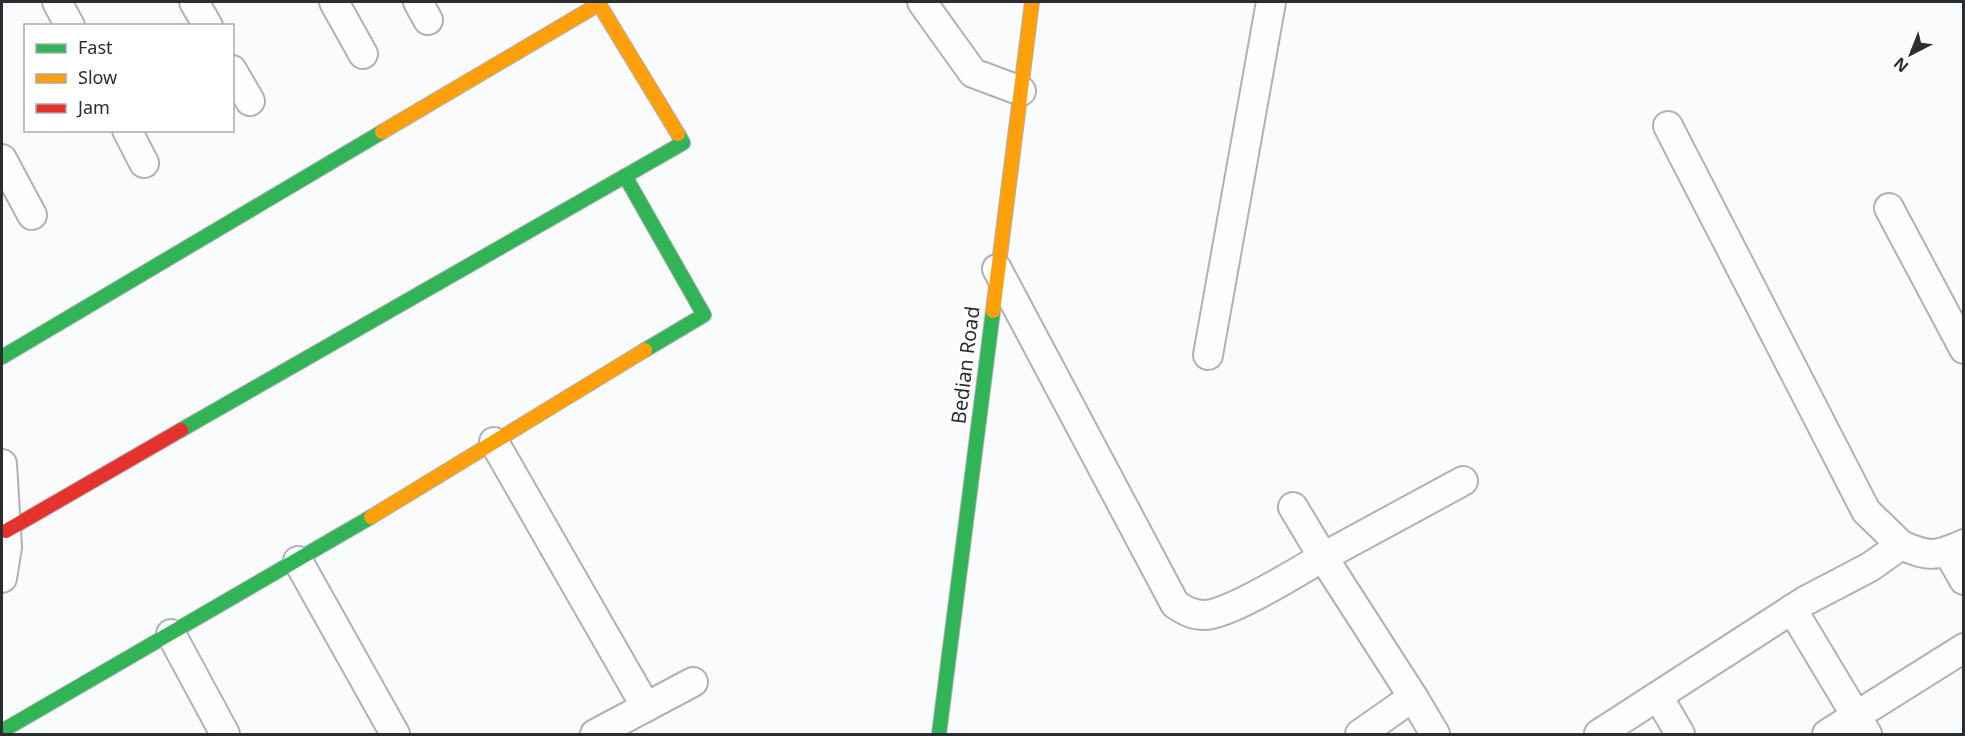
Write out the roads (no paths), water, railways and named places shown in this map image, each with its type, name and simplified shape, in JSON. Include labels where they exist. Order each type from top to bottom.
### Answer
[{"type":"street","points":[[57,2],[69,24]]},
{"type":"street","points":[[194,2],[206,24]]},
{"type":"street","points":[[334,2],[363,54]]},
{"type":"street","points":[[922,2],[973,73],[1021,91]]},
{"type":"street","name":"Bedian Road","points":[[939,735],[1032,2]]},
{"type":"street","points":[[1208,355],[1271,2]]},
{"type":"street","points":[[2,357],[599,4],[683,143],[6,531]]},
{"type":"street","points":[[234,73],[250,101]]},
{"type":"street","points":[[1668,126],[1866,511],[1901,545],[1925,556],[1956,548],[1964,580]]},
{"type":"street","points":[[128,132],[144,163]]},
{"type":"street","points":[[2,159],[32,215]]},
{"type":"street","points":[[2,731],[298,561],[704,315],[625,176]]},
{"type":"street","points":[[1889,208],[1964,349]]},
{"type":"street","points":[[997,269],[1175,604],[1190,614],[1207,615],[1225,609],[1292,576],[1463,481]]},
{"type":"street","points":[[494,442],[646,707]]},
{"type":"street","points":[[2,464],[7,547],[2,578]]},
{"type":"street","points":[[1293,507],[1436,735]]},
{"type":"street","points":[[1599,735],[1792,609],[1870,567],[1901,545]]},
{"type":"street","points":[[298,561],[395,735]]},
{"type":"street","points":[[1792,609],[1861,725]]},
{"type":"street","points":[[171,634],[225,735]]},
{"type":"street","points":[[1827,735],[1861,725],[1964,648]]},
{"type":"street","points":[[595,735],[693,682]]},
{"type":"street","points":[[1658,696],[1680,735]]},
{"type":"street","points":[[1360,735],[1413,697]]}]
